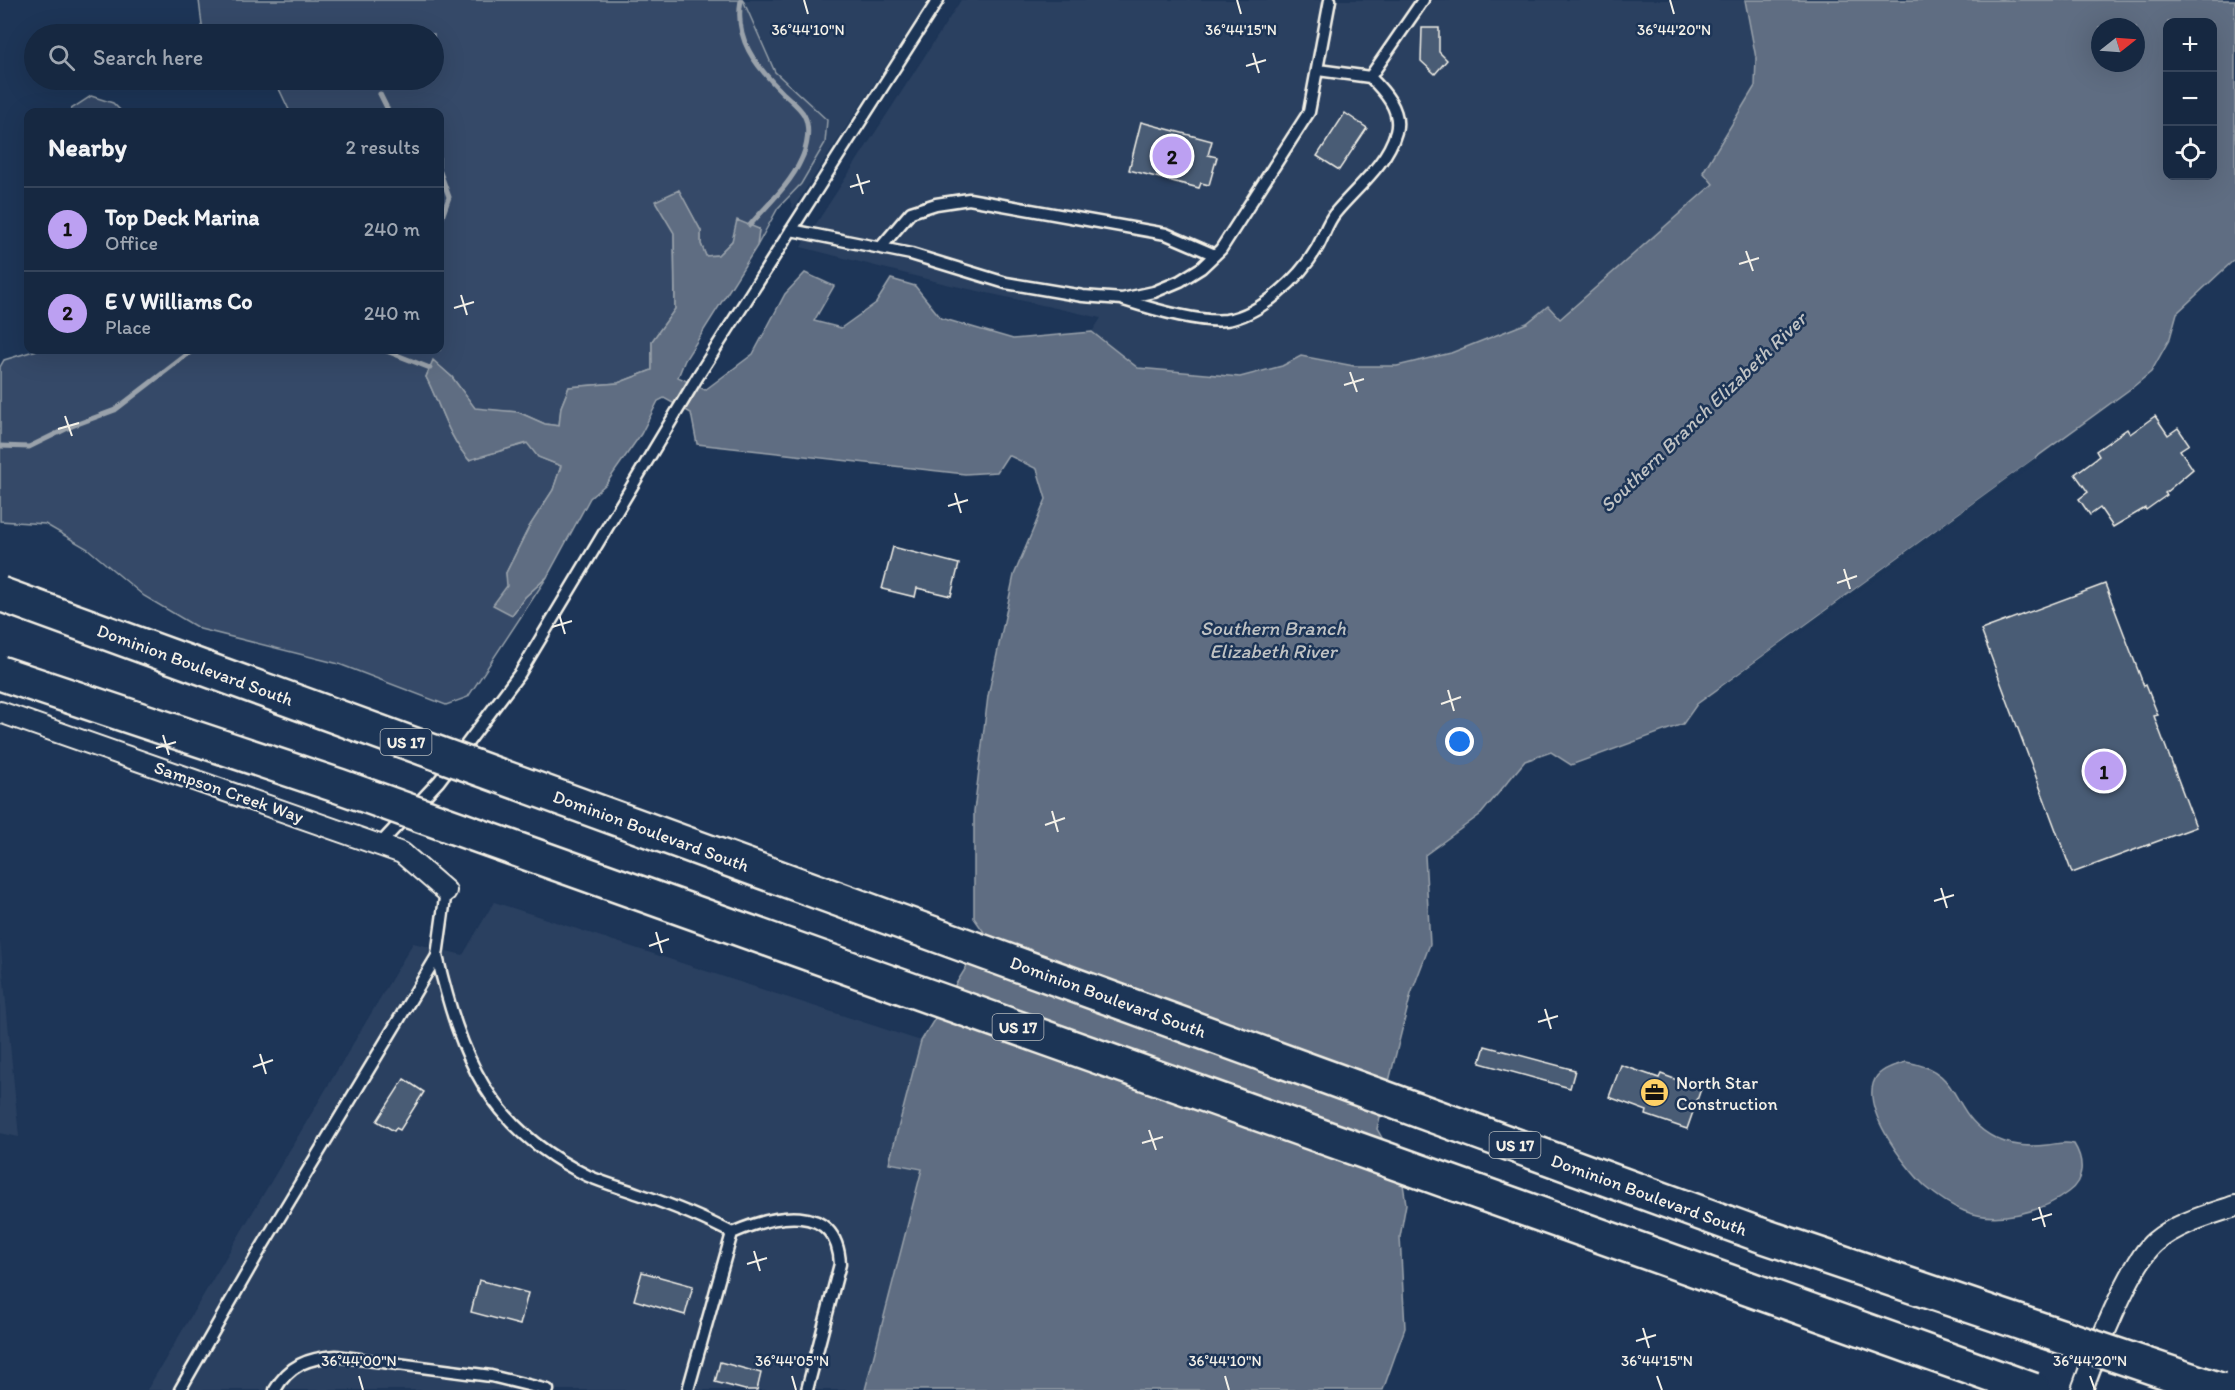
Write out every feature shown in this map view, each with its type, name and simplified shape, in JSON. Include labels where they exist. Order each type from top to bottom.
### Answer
[{"type":"highway","name":"Dominion Boulevard South","points":[[0,594],[1758,1234],[2220,1390]]},
{"type":"highway","name":"US 17","points":[[0,673],[350,790],[2033,1390]]},
{"type":"street","name":"Sampson Creek Way","points":[[0,712],[380,844],[410,858],[446,891]]},
{"type":"street","points":[[2082,1390],[2107,1327],[2151,1246],[2172,1231],[2235,1206]]},
{"type":"lane","points":[[380,844],[439,781],[520,673],[698,376],[938,0]]},
{"type":"lane","points":[[1122,299],[1154,292],[1180,281],[1215,255],[1254,200],[1309,112],[1330,0]]},
{"type":"lane","points":[[1370,77],[1423,0]]},
{"type":"lane","points":[[790,230],[881,247],[1006,283],[1083,296],[1122,299],[1155,310],[1226,320],[1266,303],[1294,280],[1317,248],[1334,214],[1388,151],[1396,130],[1392,106],[1384,91],[1370,77],[1318,70]]},
{"type":"lane","points":[[881,247],[911,212],[936,204],[969,199],[1166,234],[1215,255]]},
{"type":"lane","points":[[446,891],[437,956],[452,1018],[462,1046],[494,1103],[520,1131],[548,1153],[588,1176],[712,1222],[732,1233]]},
{"type":"lane","points":[[180,1390],[260,1250],[437,956]]},
{"type":"lane","points":[[732,1233],[761,1220],[789,1215],[808,1218],[826,1230],[839,1248],[840,1263],[807,1390]]},
{"type":"lane","points":[[688,1390],[732,1233]]},
{"type":"lane","points":[[275,1390],[295,1366],[312,1358],[336,1356],[490,1376],[548,1390]]},
{"type":"shaded area","points":[[199,0],[743,0],[775,72],[827,120],[825,143],[801,184],[778,208],[757,246],[759,229],[732,241],[718,255],[706,256],[701,244],[701,231],[679,191],[674,233],[675,309],[652,341],[652,370],[618,383],[569,387],[561,407],[559,426],[545,424],[518,412],[475,409],[452,377],[433,361],[426,377],[455,441],[469,460],[528,443],[538,457],[561,466],[553,490],[529,527],[506,573],[512,615],[525,597],[547,577],[468,697],[446,705],[339,664],[200,629],[144,596],[88,549],[45,524],[0,521],[0,367],[4,360],[24,354],[444,354],[444,108],[288,108],[279,90],[444,90],[444,24],[202,24]]},
{"type":"shaded area","points":[[741,0],[929,0],[793,209],[785,185],[773,84]]},
{"type":"shaded area","points":[[961,0],[1745,0],[1756,58],[1755,86],[1703,172],[1713,184],[1560,320],[1548,306],[1527,323],[1451,353],[1397,366],[1354,366],[1301,356],[1282,366],[1240,377],[1138,368],[1092,332],[1101,318],[946,284],[801,247]]},
{"type":"shaded area","points":[[91,96],[113,103],[118,108],[73,108]]},
{"type":"shaded area","points":[[494,902],[921,1041],[889,1162],[922,1169],[865,1390],[147,1390],[413,943],[463,955]]},
{"type":"shaded area","points":[[0,940],[19,1137],[0,1133]]},
{"type":"water","name":"Southern Branch Elizabeth River","points":[[1745,0],[2235,0],[2235,259],[2177,313],[2170,338],[2151,372],[1697,704],[1683,724],[1571,765],[1551,752],[1525,761],[1481,814],[1425,855],[1430,944],[1411,994],[1377,1129],[1401,1171],[1406,1204],[1400,1237],[1405,1328],[1383,1390],[865,1390],[922,1169],[889,1163],[921,1041],[986,935],[974,918],[974,811],[988,696],[1014,575],[1046,499],[1037,469],[1008,455],[997,472],[965,474],[697,444],[691,413],[664,398],[658,401],[641,434],[606,484],[590,498],[547,577],[525,597],[512,615],[493,605],[507,586],[506,573],[529,527],[553,490],[561,466],[538,457],[527,443],[469,460],[455,441],[426,377],[433,360],[452,377],[475,408],[518,412],[545,424],[559,426],[561,407],[569,387],[618,383],[652,370],[652,341],[675,309],[674,233],[655,201],[679,190],[701,231],[701,244],[706,256],[718,255],[732,241],[737,220],[759,229],[757,246],[685,360],[678,377],[705,390],[753,354],[785,294],[805,273],[834,286],[814,321],[841,328],[876,303],[891,279],[915,286],[941,318],[1013,339],[1092,332],[1138,368],[1240,377],[1282,366],[1301,356],[1354,366],[1397,366],[1451,353],[1527,323],[1548,306],[1560,319],[1713,184],[1703,172],[1755,86],[1756,58]]},
{"type":"water","points":[[1906,1062],[1939,1074],[1970,1118],[1981,1129],[1997,1139],[2015,1145],[2028,1146],[2074,1144],[2081,1163],[2078,1182],[2068,1192],[2045,1206],[2004,1216],[1977,1215],[1959,1209],[1939,1197],[1917,1178],[1896,1151],[1878,1118],[1873,1102],[1872,1088],[1877,1076],[1887,1069]]},
{"type":"pier","points":[[2035,458],[2037,461],[1723,689],[1721,687]]},
{"type":"building","points":[[1422,28],[1439,28],[1439,52],[1447,60],[1435,74],[1421,61]]},
{"type":"building","points":[[1345,113],[1367,128],[1339,170],[1317,156]]},
{"type":"building","points":[[1141,122],[1212,141],[1208,155],[1217,157],[1209,185],[1201,183],[1199,188],[1129,170]]},
{"type":"building","points":[[2155,416],[2168,435],[2178,428],[2189,444],[2180,450],[2193,469],[2165,493],[2167,495],[2146,510],[2145,508],[2113,527],[2100,508],[2090,515],[2079,499],[2088,492],[2075,474],[2099,456],[2096,451],[2127,429],[2130,434]]},
{"type":"building","points":[[893,547],[959,564],[951,596],[917,588],[915,597],[882,589]]},
{"type":"building","points":[[2105,584],[2144,686],[2146,685],[2158,715],[2154,716],[2196,827],[2072,873],[1981,630]]},
{"type":"building","points":[[1485,1046],[1575,1070],[1570,1088],[1480,1063]]},
{"type":"building","name":"North Star Construction","points":[[1621,1065],[1659,1078],[1661,1074],[1701,1089],[1687,1129],[1646,1115],[1647,1111],[1609,1097]]},
{"type":"building","points":[[404,1079],[424,1092],[400,1130],[396,1128],[394,1131],[377,1121]]},
{"type":"building","points":[[642,1272],[693,1286],[685,1315],[634,1300]]},
{"type":"building","points":[[479,1280],[528,1293],[520,1325],[471,1312]]},
{"type":"building","points":[[720,1362],[761,1373],[757,1390],[745,1390],[715,1382]]},
{"type":"waterway","points":[[741,0],[741,27],[749,50],[763,72],[802,112],[808,132],[805,150],[796,169],[785,186],[750,225]]},
{"type":"waterway","points":[[380,94],[387,108]]},
{"type":"waterway","points":[[444,183],[449,197],[444,211]]},
{"type":"waterway","points":[[0,446],[29,447],[72,426],[115,410],[188,354]]},
{"type":"waterway","points":[[394,354],[430,368]]},
{"type":"place","name":"E V Williams Co","points":[[1172,156]]},
{"type":"place","name":"Top Deck Marina","points":[[2104,771]]},
{"type":"place","name":"North Star Construction","points":[[1655,1093]]}]
